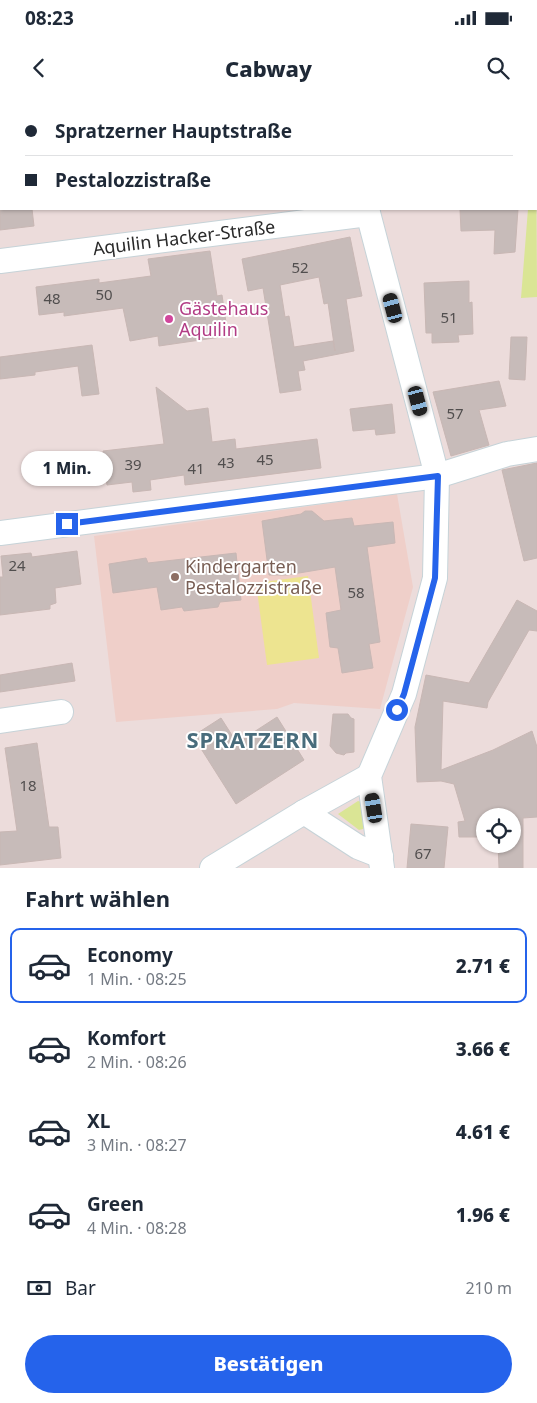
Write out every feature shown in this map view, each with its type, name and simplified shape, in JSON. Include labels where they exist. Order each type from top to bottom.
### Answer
[{"type":"street","name":"Aquilin Hacker-Straße","points":[[0,261],[367,211]]},
{"type":"street","points":[[367,211],[438,476],[435,578],[404,694],[369,776],[382,862]]},
{"type":"street","points":[[0,533],[438,476],[507,454],[537,449]]},
{"type":"street","points":[[0,721],[61,712]]},
{"type":"street","points":[[212,868],[304,812],[369,776]]},
{"type":"street","points":[[304,812],[382,862]]},
{"type":"shaded area","points":[[397,494],[413,587],[380,709],[294,703],[277,709],[116,722],[94,536]]},
{"type":"shaded area","points":[[308,576],[319,658],[267,665],[256,583]]},
{"type":"green space","points":[[528,210],[536,210],[537,297],[521,298]]},
{"type":"green space","points":[[358,801],[362,802],[364,828],[359,830],[338,814]]},
{"type":"building","points":[[0,210],[32,210],[34,226],[0,230]]},
{"type":"building","points":[[460,210],[518,210],[515,252],[494,254],[495,230],[461,231]]},
{"type":"building","points":[[350,237],[362,296],[346,299],[354,351],[303,361],[305,370],[298,371],[301,390],[280,393],[263,288],[248,291],[242,259]],"holes":[[[319,277],[324,304],[328,303],[335,351],[333,341],[294,347],[289,316],[285,317],[280,285]]]},
{"type":"building","points":[[210,251],[217,296],[222,295],[228,336],[159,346],[158,336],[130,341],[123,308],[64,316],[64,312],[39,315],[36,287],[99,279],[99,283],[151,276],[148,259]]},
{"type":"building","points":[[469,281],[469,303],[472,302],[473,334],[458,335],[459,342],[432,343],[432,333],[426,333],[424,283]]},
{"type":"building","points":[[511,337],[527,337],[525,380],[509,379]]},
{"type":"building","points":[[92,345],[99,394],[82,396],[78,366],[35,372],[35,375],[0,379],[0,357]]},
{"type":"building","points":[[499,381],[506,406],[479,410],[489,445],[451,456],[433,392]]},
{"type":"building","points":[[156,387],[187,411],[208,408],[212,442],[235,439],[236,449],[317,439],[321,468],[185,485],[184,475],[150,480],[151,490],[133,492],[132,482],[107,485],[103,451],[164,444]]},
{"type":"building","points":[[392,404],[395,433],[376,435],[375,429],[353,431],[350,409]]},
{"type":"building","points":[[537,463],[537,558],[524,561],[502,470]]},
{"type":"building","points":[[305,511],[312,511],[324,521],[352,518],[354,526],[393,522],[395,543],[367,547],[380,642],[369,644],[373,668],[342,673],[338,648],[330,647],[326,613],[341,610],[335,567],[287,575],[269,575],[262,521],[301,514]]},
{"type":"building","points":[[77,551],[81,584],[55,588],[56,603],[50,605],[50,609],[0,615],[0,577],[3,577],[1,556],[31,553],[32,557]]},
{"type":"building","name":"Kindergarten Pestalozzistraße","points":[[236,553],[241,600],[220,602],[218,607],[184,611],[182,607],[161,610],[157,587],[113,593],[109,564],[146,558],[148,563]]},
{"type":"building","points":[[517,600],[537,611],[537,631],[529,630],[488,702],[487,708],[443,701],[441,770],[493,750],[532,731],[537,747],[537,817],[523,818],[523,868],[499,868],[498,853],[521,853],[521,808],[476,808],[476,837],[459,837],[458,822],[465,821],[454,784],[441,781],[417,782],[415,727],[426,675],[469,683]]},
{"type":"building","points":[[72,663],[75,681],[0,692],[0,675]]},
{"type":"building","points":[[333,714],[348,714],[354,719],[354,752],[344,755],[336,753],[330,746]]},
{"type":"building","points":[[277,717],[304,760],[236,804],[193,736],[221,718],[237,743]]},
{"type":"building","points":[[37,743],[49,827],[58,827],[61,858],[0,865],[0,832],[17,831],[5,748]]},
{"type":"building","points":[[411,824],[448,827],[444,868],[407,868]]},
{"type":"place","name":"Gästehaus Aquilin","points":[[169,319]]},
{"type":"place","name":"Kindergarten Pestalozzistraße","points":[[175,577]]},
{"type":"district","name":"SPRATZERN","points":[[253,740]]},
{"type":"route","points":[[67,524],[438,476],[435,578],[404,694],[397,710]]}]
